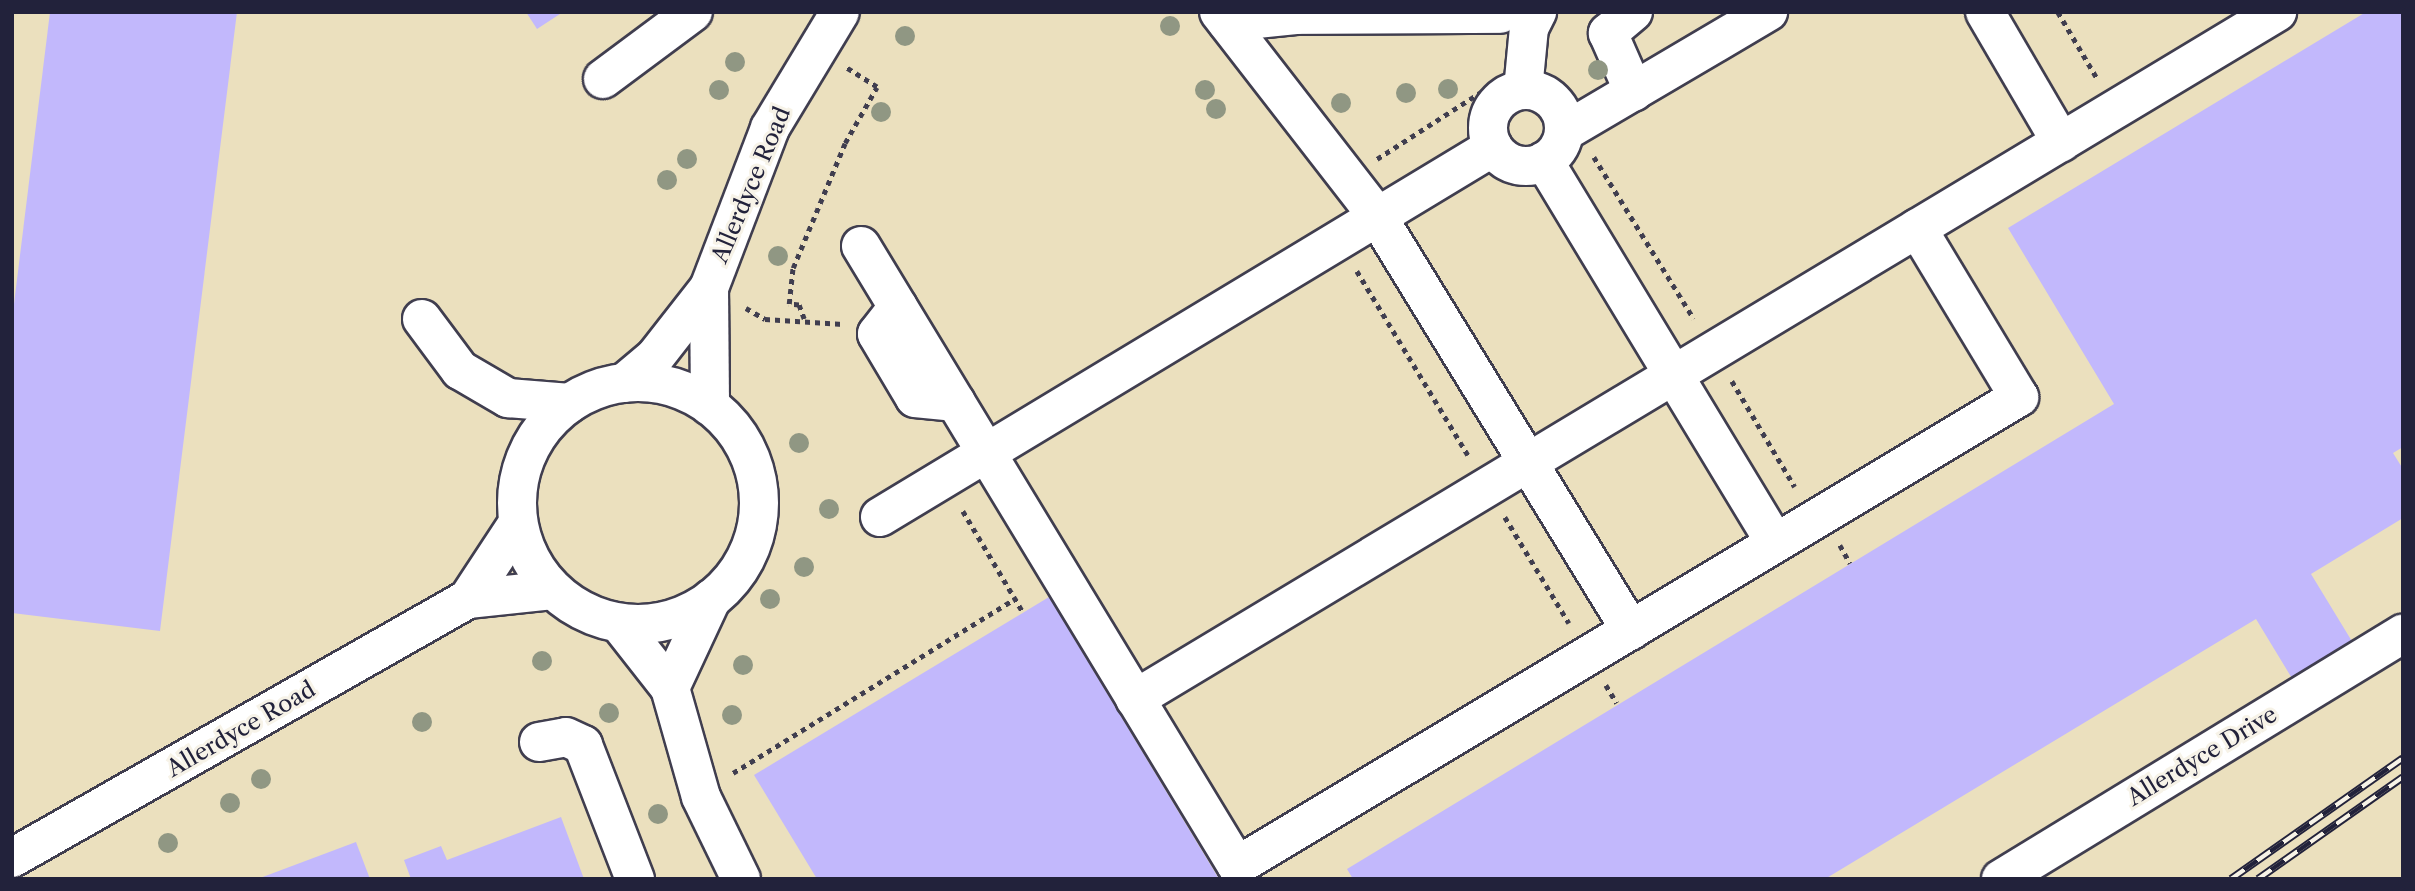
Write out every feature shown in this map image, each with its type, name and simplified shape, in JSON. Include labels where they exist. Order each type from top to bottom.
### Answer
[{"type":"street","points":[[603,79],[693,12]]},
{"type":"street","name":"Allerdyce Road","points":[[624,383],[660,384],[710,406],[743,442],[758,501],[744,561],[712,598],[658,623],[619,622],[583,611],[553,590],[534,565],[518,523],[524,463],[550,419],[570,403],[624,383],[655,357],[709,288],[770,128],[840,12]]},
{"type":"street","points":[[1524,82],[1492,110],[1493,148],[1510,163],[1565,137],[1634,92],[1768,12]]},
{"type":"street","points":[[1985,12],[2061,142]]},
{"type":"street","points":[[1135,699],[2277,12]]},
{"type":"street","points":[[1228,15],[1516,17],[1524,82],[1553,101],[1565,137],[1674,375],[1775,543]]},
{"type":"street","points":[[1228,15],[1350,176],[1377,216],[1530,461],[1631,630]]},
{"type":"street","points":[[1615,19],[1634,92]]},
{"type":"street","points":[[880,517],[1493,148]]},
{"type":"street","points":[[861,246],[1237,866],[2019,397],[1917,228]]},
{"type":"street","name":"Allerdyce Road","points":[[709,288],[710,406]]},
{"type":"street","points":[[422,319],[460,370],[508,398],[570,403]]},
{"type":"street","points":[[508,398],[524,463]]},
{"type":"street","name":"Allerdyce Road","points":[[468,599],[518,523]]},
{"type":"street","name":"Allerdyce Road","points":[[12,858],[468,599],[553,590]]},
{"type":"street","points":[[670,688],[712,598]]},
{"type":"street","points":[[619,622],[670,688],[701,797],[741,879]]},
{"type":"street","name":"Allerdyce Drive","points":[[2001,879],[2403,634]]},
{"type":"street","points":[[539,742],[566,737],[583,745],[635,879]]},
{"type":"path","points":[[2058,12],[2116,108]]},
{"type":"path","points":[[765,319],[804,319],[799,305],[789,304],[793,268],[845,143],[877,88],[816,49]]},
{"type":"path","points":[[1350,176],[1482,93],[1498,76],[1524,82]]},
{"type":"path","points":[[1565,137],[1602,143],[1590,150],[1806,505],[1822,514],[1850,563]]},
{"type":"path","points":[[1338,241],[1617,703]]},
{"type":"path","points":[[760,753],[1016,598]]},
{"type":"building","points":[[50,12],[237,12],[160,631],[12,613],[12,320]]},
{"type":"building","points":[[526,12],[563,12],[537,29]]},
{"type":"building","points":[[2366,12],[2403,12],[2403,447],[2393,453],[2403,469],[2403,518],[2311,574],[2353,643],[2293,680],[2256,619],[1825,879],[1353,879],[1347,869],[2114,404],[2008,228]]},
{"type":"building","points":[[1049,597],[1219,879],[817,879],[754,775]]},
{"type":"building","points":[[561,817],[584,879],[411,879],[404,860],[441,846],[447,860]]},
{"type":"building","points":[[356,842],[370,879],[260,879],[260,878]]},
{"type":"railway","points":[[2231,879],[2403,758]]},
{"type":"railway","points":[[2258,879],[2403,777]]}]
